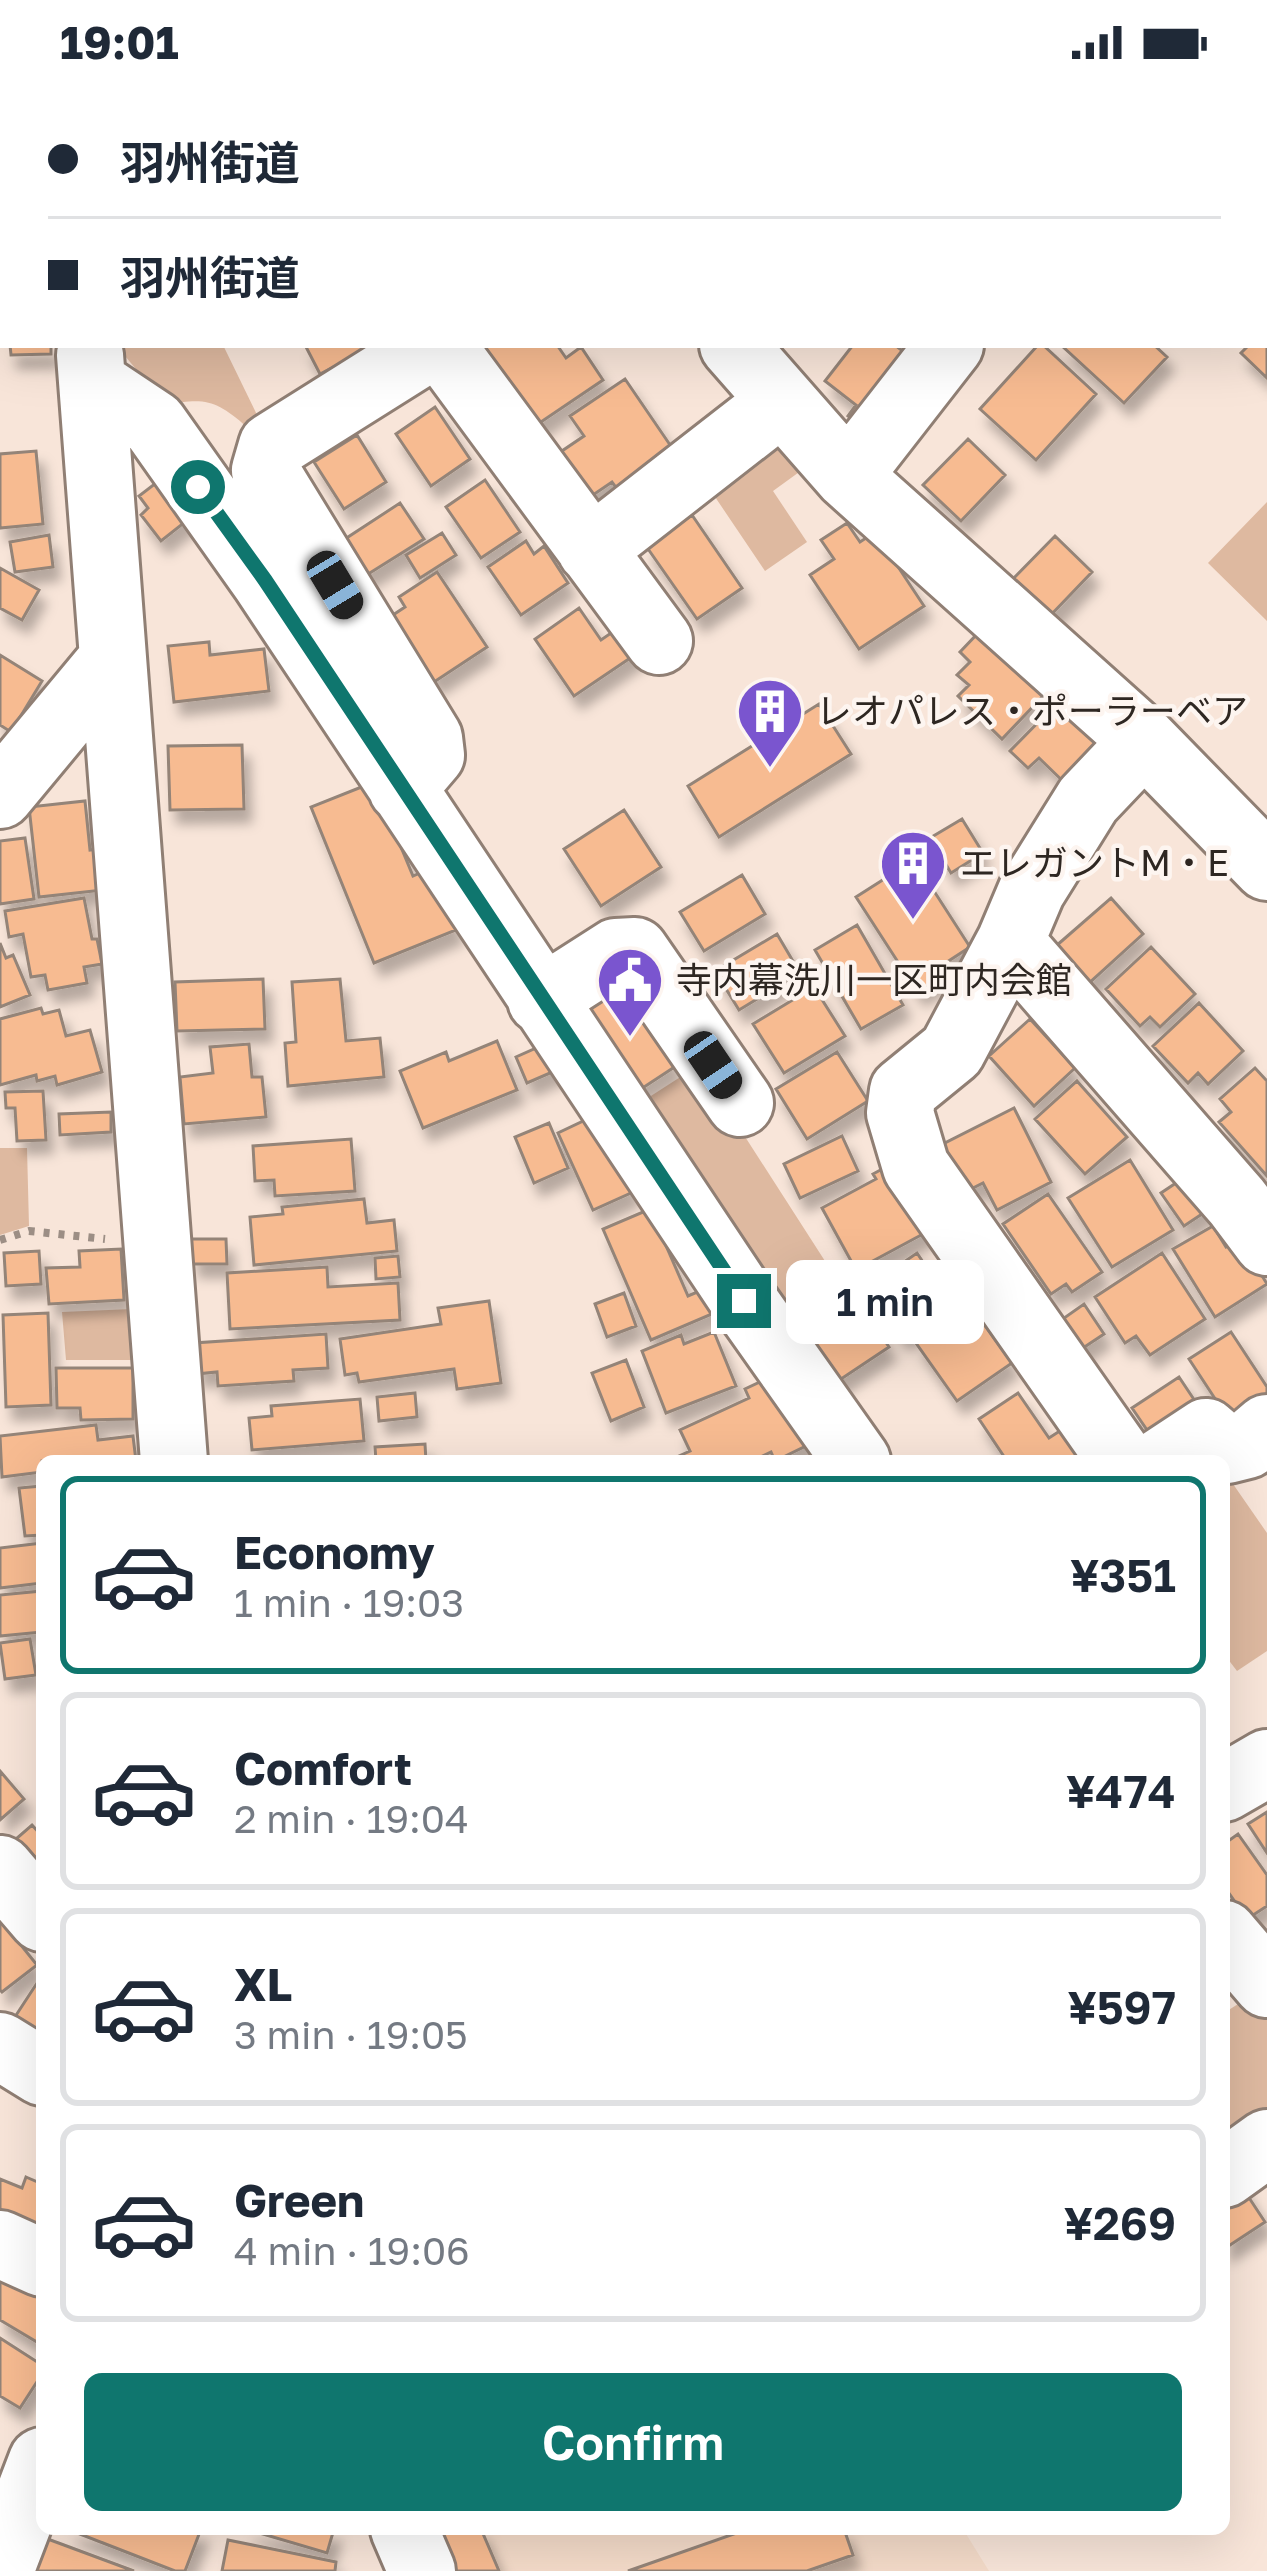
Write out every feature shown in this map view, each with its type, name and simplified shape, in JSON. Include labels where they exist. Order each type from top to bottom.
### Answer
[{"type":"street","points":[[735,348],[848,476],[1144,741],[1267,867]]},
{"type":"street","points":[[848,476],[948,348]]},
{"type":"street","points":[[402,789],[431,755],[429,738],[265,470],[272,446],[420,353],[444,349],[659,641]]},
{"type":"street","points":[[91,364],[173,1455]]},
{"type":"street","points":[[91,364],[154,424],[265,580],[541,1000],[853,1455]]},
{"type":"street","points":[[591,550],[781,403]]},
{"type":"street","points":[[0,795],[112,660]]},
{"type":"street","points":[[1118,1455],[916,1167],[900,1113],[903,1091],[952,1051],[1033,890],[1088,800],[1144,741]]},
{"type":"street","points":[[1010,942],[1267,1242]]},
{"type":"street","points":[[541,1000],[616,952],[635,951],[740,1103]]},
{"type":"street","points":[[1171,1455],[1206,1432],[1227,1450],[1246,1445],[1267,1428]]},
{"type":"street","points":[[1230,1785],[1267,1763]]},
{"type":"street","points":[[0,1869],[36,1911]]},
{"type":"street","points":[[0,2046],[36,2068]]},
{"type":"street","points":[[1230,2170],[1267,2143]]},
{"type":"street","points":[[0,2244],[36,2260]]},
{"type":"street","points":[[0,2571],[36,2477]]},
{"type":"street","points":[[370,2571],[379,2535]]},
{"type":"street","points":[[407,2535],[422,2571]]},
{"type":"path","points":[[0,1240],[29,1231],[155,1246]]},
{"type":"shaded area","points":[[124,348],[224,348],[260,421],[247,427],[227,411],[201,402],[166,405],[125,356]]},
{"type":"shaded area","points":[[769,443],[785,444],[802,470],[773,491],[807,542],[765,571],[707,485]]},
{"type":"shaded area","points":[[1267,502],[1267,621],[1208,563]]},
{"type":"shaded area","points":[[699,1065],[841,1286],[782,1324],[640,1103]]},
{"type":"shaded area","points":[[0,1148],[27,1148],[29,1226],[0,1235]]},
{"type":"shaded area","points":[[132,1309],[139,1360],[66,1360],[62,1312]]},
{"type":"shaded area","points":[[1230,1480],[1267,1533],[1267,1651],[1237,1671],[1230,1662]]},
{"type":"shaded area","points":[[1249,1997],[1267,2020],[1267,2116],[1230,2138],[1230,2009]]},
{"type":"shaded area","points":[[419,2535],[967,2535],[989,2571],[434,2571]]},
{"type":"building","points":[[10,348],[51,348],[51,354],[11,355]]},
{"type":"building","points":[[307,348],[370,348],[320,374]]},
{"type":"building","points":[[559,348],[566,358],[582,348],[603,380],[535,426],[483,349]]},
{"type":"building","points":[[851,348],[899,348],[922,366],[870,433],[848,416],[856,405],[825,381]]},
{"type":"building","points":[[1035,348],[1046,348],[1096,394],[1036,460],[980,409]]},
{"type":"building","points":[[1064,348],[1157,348],[1167,357],[1124,403]]},
{"type":"building","points":[[1246,348],[1267,348],[1267,378],[1241,353]]},
{"type":"building","points":[[625,379],[679,458],[623,497],[612,482],[590,497],[559,453],[584,436],[570,416]]},
{"type":"building","points":[[435,407],[470,459],[431,486],[396,434]]},
{"type":"building","points":[[357,435],[386,482],[344,509],[314,462]]},
{"type":"building","points":[[968,439],[1005,475],[961,521],[923,485]]},
{"type":"building","points":[[36,451],[43,524],[0,528],[0,454]]},
{"type":"building","points":[[169,473],[199,511],[161,541],[141,515],[148,508],[139,496]]},
{"type":"building","points":[[485,480],[520,532],[481,558],[446,507]]},
{"type":"building","points":[[400,503],[424,539],[365,576],[342,541]]},
{"type":"building","points":[[692,515],[742,588],[697,619],[646,546]]},
{"type":"building","points":[[847,523],[860,542],[875,532],[924,606],[859,649],[810,575],[834,559],[821,540]]},
{"type":"building","points":[[442,533],[456,555],[420,578],[406,555]]},
{"type":"building","points":[[49,535],[53,567],[15,572],[10,542]]},
{"type":"building","points":[[1055,536],[1092,572],[1048,618],[1010,582]]},
{"type":"building","points":[[526,541],[534,554],[544,546],[568,583],[521,615],[488,567]]},
{"type":"building","points":[[0,568],[39,590],[22,620],[0,608]]},
{"type":"building","points":[[437,572],[487,647],[434,682],[390,617],[405,607],[399,597]]},
{"type":"building","points":[[579,608],[601,640],[627,622],[645,648],[574,696],[535,639]]},
{"type":"building","points":[[981,630],[1044,695],[1002,739],[958,696],[969,685],[957,675],[970,662],[960,652]]},
{"type":"building","points":[[209,642],[210,655],[264,649],[269,691],[174,702],[168,646]]},
{"type":"building","points":[[0,655],[42,681],[11,732],[0,725]]},
{"type":"building","points":[[1066,694],[1115,742],[1070,788],[1039,758],[1028,768],[1010,751]]},
{"type":"building","name":"レオパレス・ポーラーベア","points":[[819,704],[851,754],[719,837],[688,786]]},
{"type":"building","points":[[242,745],[244,809],[170,810],[168,746]]},
{"type":"building","points":[[374,782],[413,876],[431,868],[456,930],[374,963],[311,807]]},
{"type":"building","points":[[85,801],[90,850],[99,849],[103,890],[39,897],[29,807]]},
{"type":"building","points":[[624,810],[661,867],[601,906],[564,849]]},
{"type":"building","points":[[962,819],[983,853],[951,873],[930,838]]},
{"type":"building","points":[[25,838],[34,899],[0,904],[0,841]]},
{"type":"building","name":"エレガントM・E","points":[[914,860],[970,947],[947,962],[952,971],[918,993],[856,897]]},
{"type":"building","points":[[742,875],[765,914],[704,951],[680,912]]},
{"type":"building","points":[[84,898],[102,964],[84,967],[87,983],[48,990],[45,975],[31,977],[23,934],[9,937],[5,911]]},
{"type":"building","points":[[1111,898],[1143,934],[1089,983],[1056,946]]},
{"type":"building","points":[[857,925],[903,1005],[861,1029],[815,950]]},
{"type":"building","points":[[777,934],[800,973],[739,1010],[715,971]]},
{"type":"building","points":[[0,943],[6,958],[13,955],[30,995],[0,1007]]},
{"type":"building","points":[[1151,947],[1195,994],[1160,1027],[1150,1017],[1140,1026],[1106,989]]},
{"type":"building","points":[[263,979],[265,1029],[177,1031],[175,982]]},
{"type":"building","points":[[340,979],[346,1041],[380,1038],[384,1077],[288,1086],[285,1043],[296,1042],[292,982]]},
{"type":"building","name":"寺内幕洗川一区町内会館","points":[[623,987],[676,1066],[638,1091],[585,1012]]},
{"type":"building","points":[[814,987],[845,1036],[784,1073],[753,1024]]},
{"type":"building","points":[[1199,1003],[1243,1051],[1208,1084],[1198,1073],[1188,1083],[1153,1046]]},
{"type":"building","points":[[41,1008],[43,1014],[59,1010],[66,1036],[90,1030],[102,1072],[57,1085],[55,1076],[37,1081],[36,1075],[0,1085],[0,1019]]},
{"type":"building","points":[[1030,1019],[1075,1068],[1034,1106],[989,1056]]},
{"type":"building","points":[[497,1041],[517,1090],[423,1128],[400,1071],[446,1052],[449,1061]]},
{"type":"building","points":[[552,1041],[564,1067],[527,1083],[516,1057]]},
{"type":"building","points":[[249,1044],[252,1077],[262,1077],[266,1117],[184,1124],[180,1077],[213,1073],[210,1047]]},
{"type":"building","points":[[837,1052],[868,1101],[807,1139],[776,1089]]},
{"type":"building","points":[[1255,1068],[1267,1081],[1267,1176],[1219,1122],[1231,1112],[1220,1099]]},
{"type":"building","points":[[1077,1081],[1127,1137],[1085,1174],[1035,1119]]},
{"type":"building","points":[[43,1091],[46,1140],[17,1141],[15,1108],[6,1108],[5,1092]]},
{"type":"building","points":[[1014,1108],[1051,1182],[997,1210],[983,1183],[967,1191],[943,1144]]},
{"type":"building","points":[[111,1112],[111,1132],[60,1135],[59,1114]]},
{"type":"building","points":[[598,1114],[633,1192],[593,1210],[558,1133]]},
{"type":"building","points":[[549,1123],[568,1168],[534,1183],[515,1137]]},
{"type":"building","points":[[842,1136],[858,1171],[800,1198],[784,1164]]},
{"type":"building","points":[[351,1139],[355,1191],[275,1196],[274,1180],[255,1181],[253,1146]]},
{"type":"building","points":[[899,1160],[936,1227],[856,1270],[822,1208],[876,1179],[873,1174]]},
{"type":"building","points":[[1130,1160],[1173,1230],[1112,1267],[1068,1198]]},
{"type":"building","points":[[1194,1171],[1217,1204],[1184,1226],[1161,1193]]},
{"type":"building","points":[[1048,1194],[1102,1272],[1072,1292],[1066,1284],[1051,1294],[1003,1224]]},
{"type":"building","points":[[364,1199],[367,1223],[394,1220],[397,1251],[254,1265],[250,1217],[283,1214],[282,1207]]},
{"type":"building","points":[[650,1209],[688,1296],[716,1284],[726,1308],[651,1340],[603,1229]]},
{"type":"building","points":[[1213,1226],[1226,1247],[1240,1239],[1267,1284],[1215,1317],[1173,1249]]},
{"type":"building","points":[[191,1239],[226,1239],[227,1264],[192,1264]]},
{"type":"building","points":[[121,1249],[124,1300],[49,1304],[46,1268],[80,1267],[79,1251]]},
{"type":"building","points":[[39,1251],[41,1284],[6,1286],[4,1253]]},
{"type":"building","points":[[917,1253],[951,1304],[902,1337],[869,1286]]},
{"type":"building","points":[[1162,1253],[1205,1319],[1150,1355],[1136,1336],[1125,1343],[1095,1297]]},
{"type":"building","points":[[398,1256],[400,1277],[376,1279],[375,1258]]},
{"type":"building","points":[[327,1267],[328,1287],[398,1283],[400,1320],[230,1329],[227,1273]]},
{"type":"building","points":[[624,1293],[636,1326],[607,1337],[595,1304]]},
{"type":"building","points":[[857,1299],[889,1347],[829,1387],[797,1339]]},
{"type":"building","points":[[489,1301],[501,1383],[457,1389],[454,1369],[359,1382],[357,1373],[345,1375],[340,1339],[441,1324],[438,1308]]},
{"type":"building","points":[[1084,1304],[1104,1334],[1077,1352],[1057,1323]]},
{"type":"building","points":[[48,1313],[51,1405],[6,1407],[3,1315]]},
{"type":"building","points":[[952,1318],[965,1337],[984,1324],[1012,1363],[957,1401],[916,1343]]},
{"type":"building","points":[[714,1332],[736,1386],[666,1413],[642,1351],[681,1335],[684,1344]]},
{"type":"building","points":[[1231,1332],[1267,1387],[1267,1395],[1229,1420],[1189,1359]]},
{"type":"building","points":[[326,1334],[328,1368],[293,1370],[294,1381],[218,1386],[217,1372],[196,1374],[194,1343]]},
{"type":"building","points":[[626,1360],[644,1407],[611,1421],[592,1373]]},
{"type":"building","points":[[56,1368],[133,1368],[133,1419],[81,1420],[80,1408],[57,1408]]},
{"type":"building","points":[[779,1373],[812,1443],[787,1455],[681,1455],[690,1451],[680,1430],[749,1398],[745,1389]]},
{"type":"building","points":[[1179,1377],[1205,1416],[1158,1446],[1132,1408]]},
{"type":"building","points":[[415,1393],[417,1417],[379,1421],[377,1397]]},
{"type":"building","points":[[1018,1393],[1049,1438],[1069,1425],[1091,1455],[1003,1455],[979,1419]]},
{"type":"building","points":[[360,1399],[364,1441],[252,1450],[249,1418],[272,1416],[271,1406]]},
{"type":"building","points":[[96,1425],[98,1440],[133,1436],[135,1455],[36,1455],[36,1473],[2,1477],[0,1436]]},
{"type":"building","points":[[425,1444],[426,1455],[376,1455],[375,1447]]},
{"type":"building","points":[[36,1487],[36,1535],[25,1536],[19,1488]]},
{"type":"building","points":[[36,1544],[36,1584],[0,1588],[0,1548]]},
{"type":"building","points":[[36,1592],[36,1633],[0,1636],[0,1595]]},
{"type":"building","points":[[30,1639],[36,1675],[5,1679],[0,1643]]},
{"type":"building","points":[[0,1771],[24,1799],[0,1820]]},
{"type":"building","points":[[1267,1812],[1267,1853],[1248,1824]]},
{"type":"building","points":[[32,1825],[36,1829],[36,1892],[1,1852]]},
{"type":"building","points":[[1238,1834],[1267,1875],[1267,1906],[1247,1919],[1230,1895],[1230,1840]]},
{"type":"building","points":[[0,1919],[36,1966],[0,1990]]},
{"type":"building","points":[[36,1985],[36,2043],[9,2026]]},
{"type":"building","points":[[26,2177],[36,2181],[36,2245],[0,2230],[0,2179],[22,2188]]},
{"type":"building","points":[[1236,2178],[1265,2222],[1230,2245],[1230,2182]]},
{"type":"building","points":[[0,2260],[36,2296],[36,2341],[0,2320]]},
{"type":"building","points":[[0,2338],[36,2361],[36,2383],[20,2408],[0,2396]]},
{"type":"building","points":[[37,2535],[134,2571],[23,2571]]},
{"type":"building","points":[[82,2535],[199,2535],[185,2571]]},
{"type":"building","points":[[266,2535],[332,2535],[327,2553]]},
{"type":"building","points":[[429,2535],[484,2535],[499,2571],[444,2571]]},
{"type":"building","points":[[731,2535],[846,2535],[853,2555],[807,2571],[628,2571]]},
{"type":"building","points":[[228,2540],[336,2562],[335,2571],[222,2571]]},
{"type":"place","name":"レオパレス・ポーラーベア","points":[[770,770]]},
{"type":"place","name":"エレガントM・E","points":[[913,922]]},
{"type":"place","name":"寺内幕洗川一区町内会館","points":[[630,1039]]},
{"type":"route","points":[[198,487],[265,580],[744,1301]]}]
